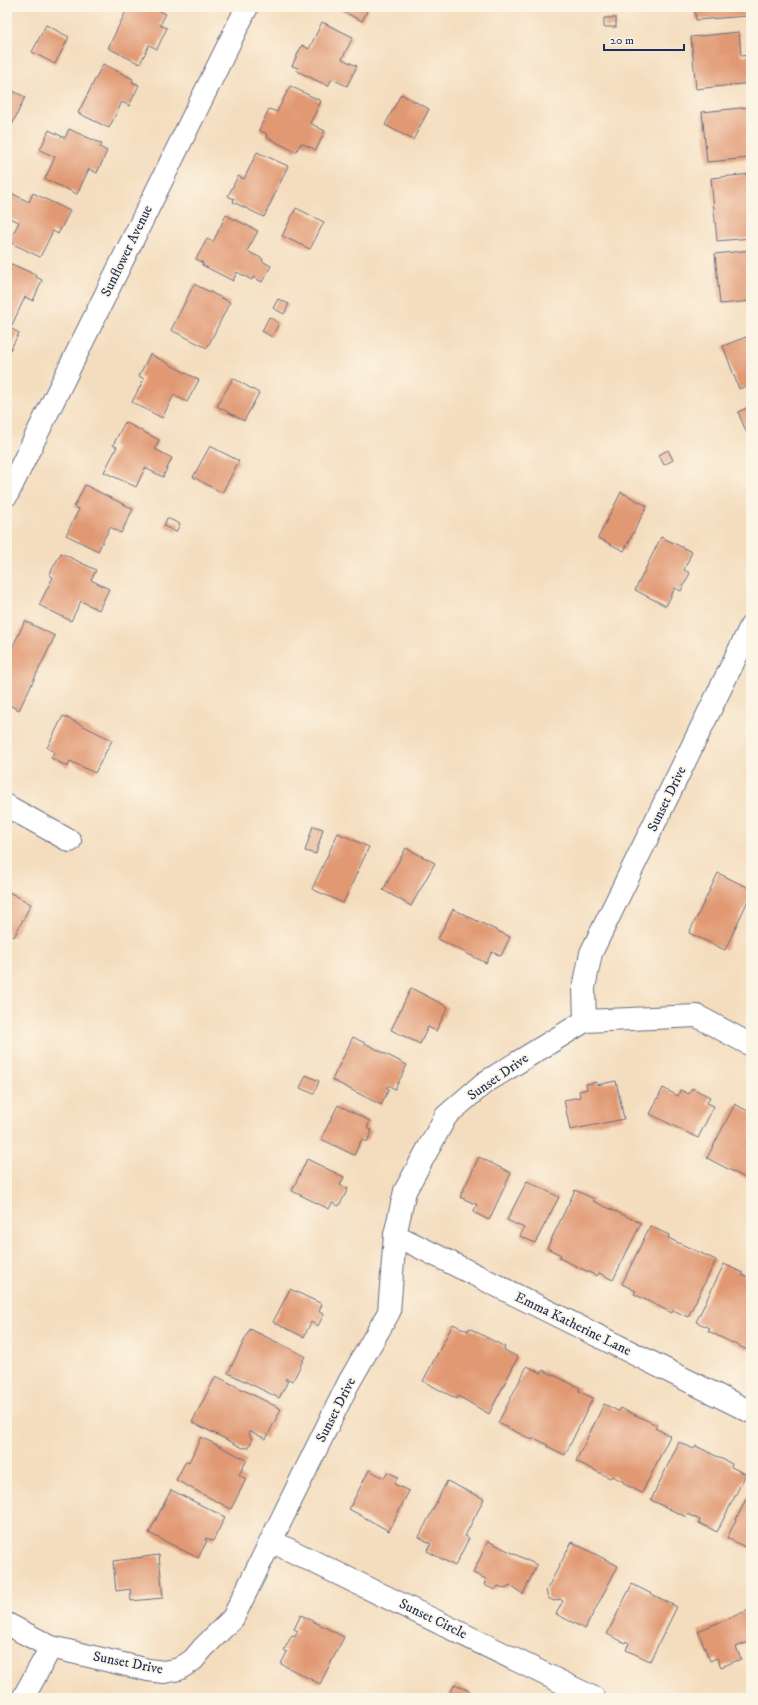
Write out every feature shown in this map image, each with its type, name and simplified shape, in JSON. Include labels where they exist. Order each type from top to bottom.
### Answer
[{"type":"street","name":"Sunflower Avenue","points":[[7,495],[247,7]]},
{"type":"street","name":"Sunset Drive","points":[[585,1021],[584,988],[591,953],[751,626]]},
{"type":"street","points":[[7,806],[70,841]]},
{"type":"street","name":"Sunset Drive","points":[[7,1624],[51,1647],[148,1670],[164,1672],[179,1669],[193,1660],[233,1618],[348,1384],[389,1312],[394,1235],[405,1190],[446,1116],[484,1083],[585,1021],[697,1016],[751,1045]]},
{"type":"street","name":"Emma Katherine Lane","points":[[394,1235],[751,1412]]},
{"type":"street","name":"Sunset Circle","points":[[271,1540],[594,1698]]},
{"type":"street","points":[[23,1698],[51,1647]]},
{"type":"building","points":[[128,7],[152,7],[166,14],[160,25],[167,28],[157,49],[149,45],[140,64],[108,48]]},
{"type":"building","points":[[334,7],[369,7],[362,21]]},
{"type":"building","points":[[694,7],[746,7],[747,16],[696,20]]},
{"type":"building","points":[[604,18],[616,18],[616,27],[604,27]]},
{"type":"building","points":[[322,22],[353,37],[342,59],[357,66],[347,86],[332,79],[328,86],[297,71],[298,68],[292,66],[302,45],[309,49]]},
{"type":"building","points":[[46,25],[69,37],[55,64],[32,52]]},
{"type":"building","points":[[739,32],[741,56],[750,55],[751,83],[696,89],[691,37]]},
{"type":"building","points":[[103,64],[133,79],[132,82],[139,85],[129,106],[122,102],[109,128],[78,113]]},
{"type":"building","points":[[290,86],[321,101],[310,123],[325,131],[316,150],[301,143],[296,152],[266,137],[267,134],[259,130],[269,109],[277,112]]},
{"type":"building","points":[[7,88],[25,97],[9,131],[7,130]]},
{"type":"building","points":[[401,94],[429,109],[413,140],[385,125]]},
{"type":"building","points":[[751,107],[751,158],[707,162],[702,112]]},
{"type":"building","points":[[69,129],[102,144],[100,147],[107,151],[97,173],[89,169],[77,194],[45,179],[55,157],[40,150],[49,130],[65,138]]},
{"type":"building","points":[[257,152],[288,166],[264,217],[233,202],[234,199],[228,196],[238,176],[244,179]]},
{"type":"building","points":[[751,174],[751,238],[717,241],[711,178]]},
{"type":"building","points":[[11,193],[29,202],[33,193],[70,211],[58,234],[53,231],[40,257],[9,242],[19,222],[7,217],[7,201]]},
{"type":"building","points":[[296,208],[324,222],[310,249],[282,236]]},
{"type":"building","points":[[226,215],[258,231],[247,251],[263,259],[262,261],[271,266],[262,282],[253,277],[252,280],[237,272],[233,281],[202,265],[203,263],[196,259],[207,239],[213,242]]},
{"type":"building","points":[[751,250],[751,301],[720,304],[715,254]]},
{"type":"building","points":[[7,262],[36,275],[36,277],[42,280],[33,301],[25,297],[12,325],[7,322]]},
{"type":"building","points":[[194,284],[230,302],[207,348],[171,330]]},
{"type":"building","points":[[278,299],[289,304],[284,314],[273,308]]},
{"type":"building","points":[[269,317],[279,323],[272,337],[262,331]]},
{"type":"building","points":[[7,326],[19,333],[7,356]]},
{"type":"building","points":[[751,335],[751,384],[739,389],[723,346]]},
{"type":"building","points":[[150,354],[199,380],[187,402],[174,395],[162,418],[132,402],[144,379],[139,376]]},
{"type":"building","points":[[233,378],[259,393],[244,421],[217,406]]},
{"type":"building","points":[[751,406],[751,434],[748,436],[738,412]]},
{"type":"building","points":[[125,422],[159,440],[155,449],[172,458],[163,477],[145,468],[136,487],[104,472],[117,447],[113,445]]},
{"type":"building","points":[[210,446],[239,461],[222,493],[193,477]]},
{"type":"building","points":[[668,450],[673,460],[664,465],[659,455]]},
{"type":"building","points":[[85,485],[133,509],[121,533],[110,527],[98,551],[66,535],[79,509],[74,507]]},
{"type":"building","points":[[621,492],[647,506],[624,551],[598,538]]},
{"type":"building","points":[[167,518],[180,524],[176,532],[164,526]]},
{"type":"building","points":[[661,537],[692,552],[684,570],[690,573],[681,591],[675,588],[666,606],[635,590]]},
{"type":"building","points":[[61,553],[96,570],[91,580],[109,589],[99,610],[81,601],[71,621],[39,605],[53,577],[49,575]]},
{"type":"building","points":[[25,621],[55,636],[19,710],[7,704],[7,646],[12,648]]},
{"type":"building","points":[[63,716],[112,740],[95,773],[70,761],[68,767],[51,758],[54,752],[47,748]]},
{"type":"building","points":[[313,826],[323,829],[316,854],[305,851]]},
{"type":"building","points":[[338,833],[369,847],[343,903],[312,889]]},
{"type":"building","points":[[406,848],[435,863],[411,906],[383,890]]},
{"type":"building","points":[[718,873],[751,889],[751,894],[725,950],[689,933]]},
{"type":"building","points":[[7,891],[31,904],[14,937],[7,933]]},
{"type":"building","points":[[453,909],[510,937],[501,956],[492,952],[486,963],[438,939]]},
{"type":"building","points":[[411,988],[448,1007],[436,1031],[428,1027],[420,1044],[391,1030]]},
{"type":"building","points":[[353,1037],[407,1065],[395,1089],[388,1085],[387,1088],[389,1089],[381,1105],[332,1080]]},
{"type":"building","points":[[306,1075],[319,1081],[314,1094],[300,1088]]},
{"type":"building","points":[[616,1081],[624,1119],[570,1130],[564,1100],[580,1097],[579,1091],[587,1089],[586,1084],[597,1082],[597,1085]]},
{"type":"building","points":[[663,1088],[678,1096],[680,1090],[689,1094],[692,1088],[710,1097],[707,1103],[714,1106],[698,1138],[650,1114]]},
{"type":"building","points":[[735,1104],[751,1113],[751,1181],[707,1158]]},
{"type":"building","points":[[338,1105],[370,1121],[367,1128],[372,1131],[367,1142],[362,1139],[354,1155],[321,1139]]},
{"type":"building","points":[[479,1157],[511,1173],[489,1220],[473,1212],[477,1205],[460,1197]]},
{"type":"building","points":[[307,1159],[344,1177],[340,1185],[348,1189],[339,1206],[332,1203],[329,1209],[292,1191]]},
{"type":"building","points":[[527,1181],[559,1197],[535,1243],[520,1236],[524,1228],[507,1220]]},
{"type":"building","points":[[575,1190],[594,1199],[593,1201],[641,1223],[613,1280],[599,1273],[597,1276],[559,1258],[561,1255],[547,1248]]},
{"type":"building","points":[[650,1226],[669,1235],[668,1238],[716,1260],[688,1317],[673,1310],[672,1313],[634,1294],[636,1291],[622,1284]]},
{"type":"building","points":[[724,1264],[743,1273],[742,1275],[751,1279],[751,1349],[748,1348],[747,1350],[708,1331],[710,1328],[696,1322]]},
{"type":"building","points":[[290,1289],[322,1304],[319,1312],[324,1314],[318,1326],[311,1322],[304,1337],[273,1322]]},
{"type":"building","points":[[453,1324],[468,1331],[469,1328],[505,1347],[504,1350],[518,1357],[489,1414],[458,1396],[457,1399],[423,1381]]},
{"type":"building","points":[[250,1329],[305,1356],[293,1381],[286,1378],[285,1380],[288,1381],[279,1398],[228,1373]]},
{"type":"building","points":[[527,1366],[541,1373],[543,1370],[580,1388],[579,1391],[593,1398],[565,1455],[534,1438],[533,1440],[498,1423]]},
{"type":"building","points":[[216,1376],[281,1409],[266,1439],[250,1431],[249,1433],[252,1440],[249,1447],[243,1448],[192,1422]]},
{"type":"building","points":[[604,1404],[618,1411],[620,1408],[657,1425],[655,1428],[670,1436],[642,1493],[612,1476],[610,1478],[576,1461]]},
{"type":"building","points":[[201,1437],[247,1460],[239,1475],[246,1479],[231,1509],[176,1480],[186,1461],[189,1462]]},
{"type":"building","points":[[679,1442],[694,1449],[696,1446],[732,1464],[731,1467],[746,1474],[717,1532],[699,1523],[700,1520],[687,1514],[686,1517],[651,1500]]},
{"type":"building","points":[[369,1470],[384,1478],[388,1472],[398,1477],[394,1484],[409,1491],[389,1531],[349,1509]]},
{"type":"building","points":[[447,1481],[484,1499],[465,1536],[469,1538],[455,1566],[427,1551],[431,1544],[419,1537]]},
{"type":"building","points":[[751,1489],[751,1550],[727,1538]]},
{"type":"building","points":[[171,1490],[225,1517],[213,1541],[206,1538],[205,1540],[207,1541],[198,1558],[149,1533]]},
{"type":"building","points":[[488,1541],[537,1565],[523,1594],[509,1585],[506,1589],[498,1586],[495,1590],[484,1585],[486,1579],[473,1573]]},
{"type":"building","points":[[572,1542],[618,1566],[585,1629],[556,1614],[563,1601],[560,1599],[554,1601],[548,1598],[546,1591]]},
{"type":"building","points":[[159,1555],[163,1598],[131,1601],[130,1589],[116,1591],[113,1561]]},
{"type":"building","points":[[632,1584],[677,1607],[650,1661],[626,1650],[629,1643],[626,1641],[625,1643],[607,1634]]},
{"type":"building","points":[[749,1610],[751,1616],[751,1641],[736,1647],[741,1659],[721,1667],[717,1658],[710,1661],[698,1631]]},
{"type":"building","points":[[301,1615],[344,1637],[320,1684],[281,1664],[287,1652],[284,1650],[292,1635],[294,1636],[298,1631],[294,1629]]},
{"type":"building","points":[[455,1684],[471,1692],[468,1698],[447,1698]]}]
